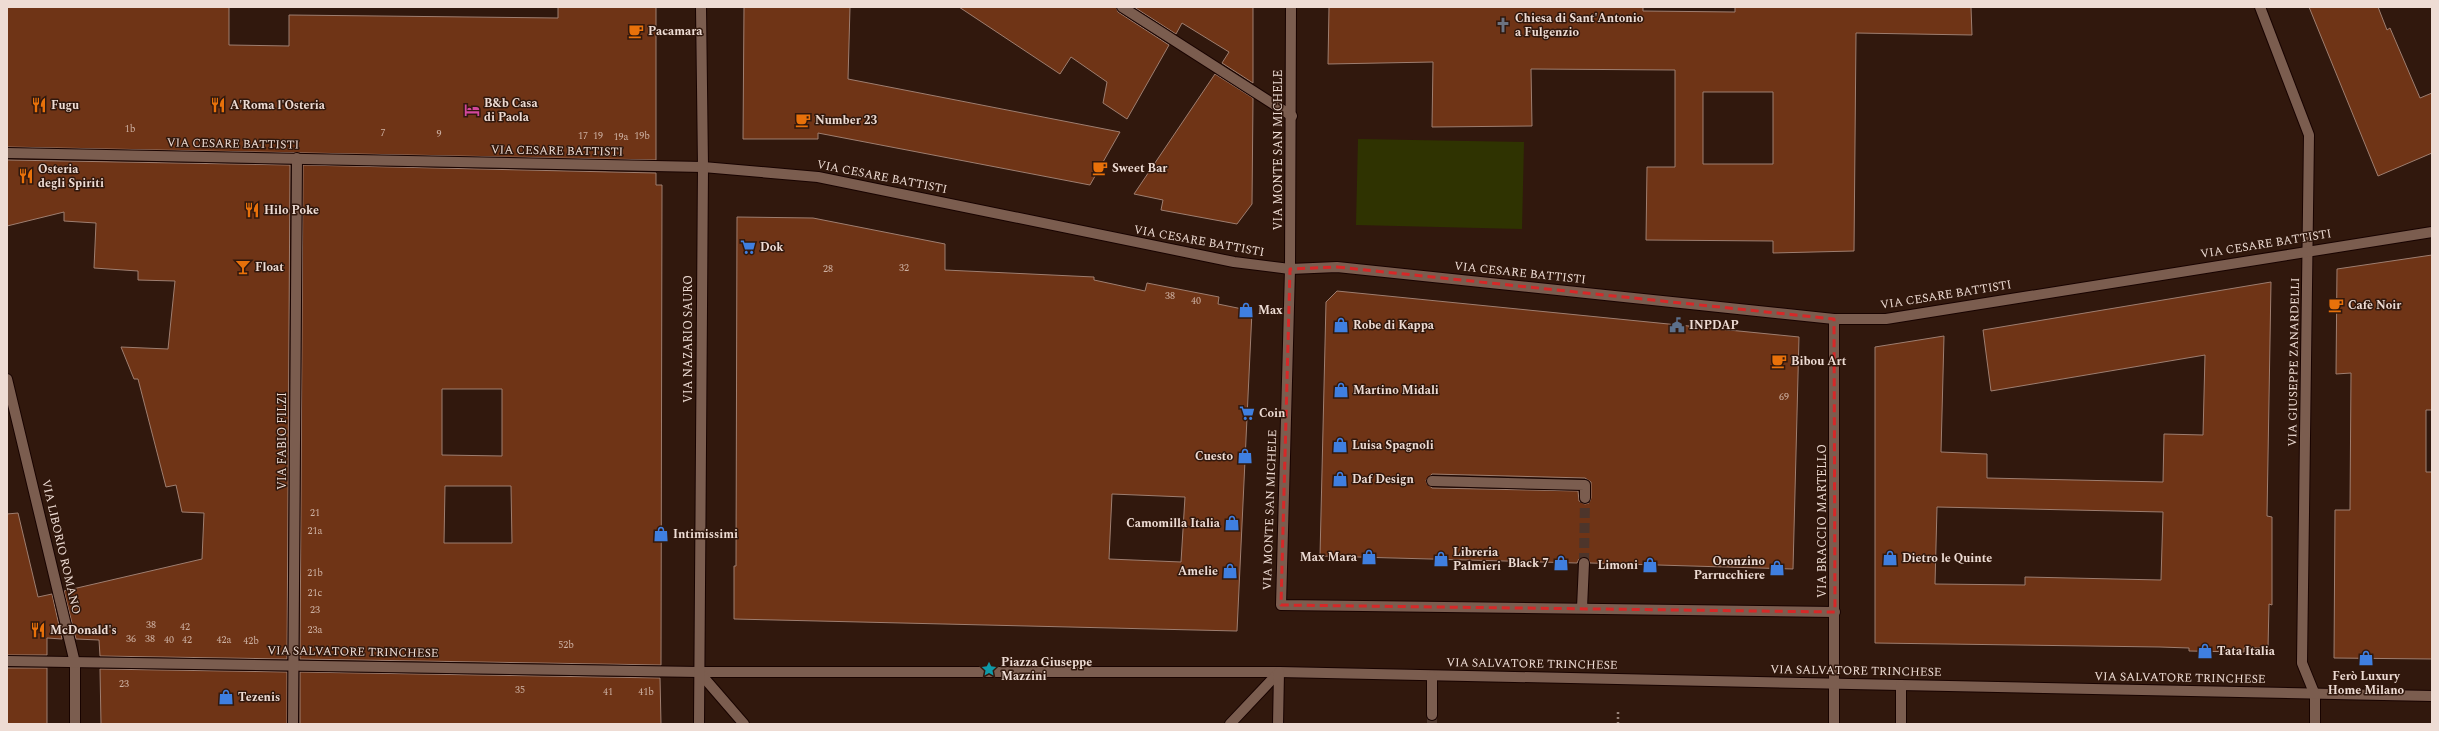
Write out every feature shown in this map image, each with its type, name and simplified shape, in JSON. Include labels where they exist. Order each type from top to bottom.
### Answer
[{"type":"street","name":"VIA NAZARIO SAURO","points":[[699,672],[703,167],[701,7]]},
{"type":"street","points":[[1122,7],[1292,116]]},
{"type":"street","name":"VIA MONTE SAN MICHELE","points":[[1291,7],[1292,116],[1290,269],[1280,605],[1582,608]]},
{"type":"street","name":"VIA GIUSEPPE ZANARDELLI","points":[[2260,7],[2309,135],[2302,662],[2315,695],[2315,724]]},
{"type":"street","name":"VIA CESARE BATTISTI","points":[[7,153],[703,167],[818,177],[1234,262],[1290,269],[1337,268],[1834,318],[1886,319],[2308,250],[2432,232]]},
{"type":"street","name":"VIA FABIO FILZI","points":[[293,724],[297,158]]},
{"type":"street","name":"VIA BRACCIO MARTELLO","points":[[1834,318],[1834,724]]},
{"type":"street","name":"VIA LIBORIO ROMANO","points":[[7,379],[75,663],[75,724]]},
{"type":"street","points":[[1432,481],[1585,485],[1585,498]]},
{"type":"street","points":[[1584,563],[1582,608],[1835,612]]},
{"type":"street","name":"VIA SALVATORE TRINCHESE","points":[[7,661],[75,663],[294,664],[699,672]]},
{"type":"street","points":[[699,672],[1279,672]]},
{"type":"street","points":[[699,672],[699,724]]},
{"type":"street","points":[[699,672],[744,724]]},
{"type":"street","points":[[1230,724],[1279,672]]},
{"type":"street","points":[[1278,724],[1279,672]]},
{"type":"street","name":"VIA SALVATORE TRINCHESE","points":[[1279,672],[1834,683],[2315,695],[2432,696]]},
{"type":"street","points":[[1432,676],[1432,715]]},
{"type":"street","points":[[1901,685],[1901,724]]},
{"type":"path","points":[[1618,712],[1618,724]]},
{"type":"highlighted area","points":[[1337,267],[1834,319],[1835,612],[1281,605],[1290,269]]},
{"type":"green space","points":[[1358,139],[1524,142],[1522,229],[1356,225]]},
{"type":"building","points":[[7,7],[229,7],[229,45],[289,46],[289,15],[558,18],[558,7],[656,7],[656,160],[7,147]]},
{"type":"building","points":[[744,7],[850,7],[848,79],[1120,132],[1090,185],[818,133],[818,139],[743,139]]},
{"type":"building","points":[[959,7],[1116,7],[1118,12],[1169,45],[1127,119],[1103,103],[1107,82],[1071,57],[1060,74]]},
{"type":"building","points":[[1134,7],[1253,7],[1253,83],[1222,63],[1229,52],[1182,23],[1176,34]]},
{"type":"building","points":[[1329,7],[1643,7],[1643,11],[1735,12],[1735,7],[1971,7],[1972,35],[1856,33],[1854,251],[1773,253],[1773,241],[1646,240],[1647,167],[1675,167],[1675,70],[1531,69],[1532,126],[1432,127],[1433,62],[1328,64]],"holes":[[[1703,92],[1773,92],[1773,164],[1703,164]]]},
{"type":"building","points":[[2309,7],[2378,7],[2387,30],[2390,28],[2420,98],[2432,93],[2432,153],[2378,176]]},
{"type":"building","points":[[1215,74],[1253,98],[1252,204],[1237,224],[1161,210],[1163,200],[1134,194]]},
{"type":"building","points":[[7,160],[290,165],[287,659],[100,656],[99,640],[76,639],[64,591],[202,559],[204,513],[182,512],[176,485],[166,487],[138,379],[134,379],[121,347],[168,349],[175,281],[138,280],[138,271],[94,268],[96,223],[64,221],[64,212],[7,226]]},
{"type":"building","points":[[303,165],[656,173],[656,185],[662,185],[661,665],[300,659]],"holes":[[[442,389],[502,389],[502,456],[442,455]],[[445,486],[511,486],[512,543],[444,543]]]},
{"type":"building","points":[[737,217],[813,218],[945,244],[945,270],[1094,277],[1094,280],[1145,291],[1147,283],[1219,297],[1218,304],[1252,311],[1237,631],[734,619],[734,566],[736,566]],"holes":[[[1112,494],[1185,497],[1181,562],[1109,559]]]},
{"type":"building","points":[[2432,255],[2432,410],[2426,410],[2426,472],[2432,472],[2432,659],[2334,658],[2335,510],[2350,510],[2351,373],[2336,374],[2337,269]]},
{"type":"building","points":[[2271,282],[2267,516],[2272,517],[2272,605],[2269,604],[2268,648],[2244,648],[2244,652],[2189,651],[2189,648],[2160,647],[1875,643],[1875,347],[1944,336],[1941,452],[1987,454],[1987,478],[2163,482],[2164,434],[2203,435],[2205,355],[1991,391],[1983,330]],"holes":[[[1937,507],[2163,512],[2161,580],[2025,577],[2025,585],[1935,584]]]},
{"type":"building","points":[[1337,291],[1799,337],[1793,569],[1590,563],[1588,558],[1584,557],[1579,559],[1577,563],[1320,556],[1326,302]],"holes":[[[1432,474],[1585,478],[1591,482],[1591,498],[1589,503],[1585,504],[1579,501],[1578,491],[1432,488],[1427,484],[1426,480]]]},
{"type":"building","points":[[18,513],[38,597],[52,594],[62,639],[47,638],[47,655],[7,655],[7,514]]},
{"type":"building","points":[[7,668],[47,668],[47,724],[7,724]]},
{"type":"building","points":[[100,669],[287,672],[287,724],[101,724]]},
{"type":"building","points":[[300,672],[660,678],[661,724],[300,724]]},
{"type":"tunnel","points":[[1584,563],[1585,498]]},
{"type":"tunnel","points":[[1432,715],[1432,724]]},
{"type":"place","name":"Chiesa di Sant'Antonio a Fulgenzio","points":[[1503,25]]},
{"type":"place","name":"Pacamara","points":[[636,31]]},
{"type":"place","name":"Fugu","points":[[39,105]]},
{"type":"place","name":"A'Roma l'Osteria","points":[[218,105]]},
{"type":"place","name":"B&b Casa di Paola","points":[[472,110]]},
{"type":"place","name":"Number 23","points":[[803,120]]},
{"type":"place","name":"Sweet Bar","points":[[1100,168]]},
{"type":"place","name":"Osteria degli Spiriti","points":[[26,176]]},
{"type":"place","name":"Hilo Poke","points":[[252,210]]},
{"type":"place","name":"Dok","points":[[748,247]]},
{"type":"place","name":"Float","points":[[243,267]]},
{"type":"place","name":"Cafè Noir","points":[[2336,305]]},
{"type":"place","name":"Max","points":[[1246,310]]},
{"type":"place","name":"Robe di Kappa","points":[[1341,325]]},
{"type":"place","name":"INPDAP","points":[[1677,325]]},
{"type":"place","name":"Bibou Art","points":[[1779,361]]},
{"type":"place","name":"Martino Midali","points":[[1341,390]]},
{"type":"place","name":"Coin","points":[[1247,413]]},
{"type":"place","name":"Luisa Spagnoli","points":[[1340,445]]},
{"type":"place","name":"Cuesto","points":[[1245,456]]},
{"type":"place","name":"Daf Design","points":[[1340,479]]},
{"type":"place","name":"Camomilla Italia","points":[[1232,523]]},
{"type":"place","name":"Intimissimi","points":[[661,534]]},
{"type":"place","name":"Max Mara","points":[[1369,557]]},
{"type":"place","name":"Dietro le Quinte","points":[[1890,558]]},
{"type":"place","name":"Libreria Palmieri","points":[[1441,559]]},
{"type":"place","name":"Black 7","points":[[1561,563]]},
{"type":"place","name":"Limoni","points":[[1650,565]]},
{"type":"place","name":"Oronzino Parrucchiere","points":[[1777,568]]},
{"type":"place","name":"Amelie","points":[[1230,571]]},
{"type":"place","name":"McDonald's","points":[[38,630]]},
{"type":"place","name":"Tata Italia","points":[[2205,651]]},
{"type":"place","name":"Ferò Luxury Home Milano","points":[[2366,658]]},
{"type":"place","name":"Piazza Giuseppe Mazzini","points":[[989,669]]},
{"type":"place","name":"Tezenis","points":[[226,697]]}]
